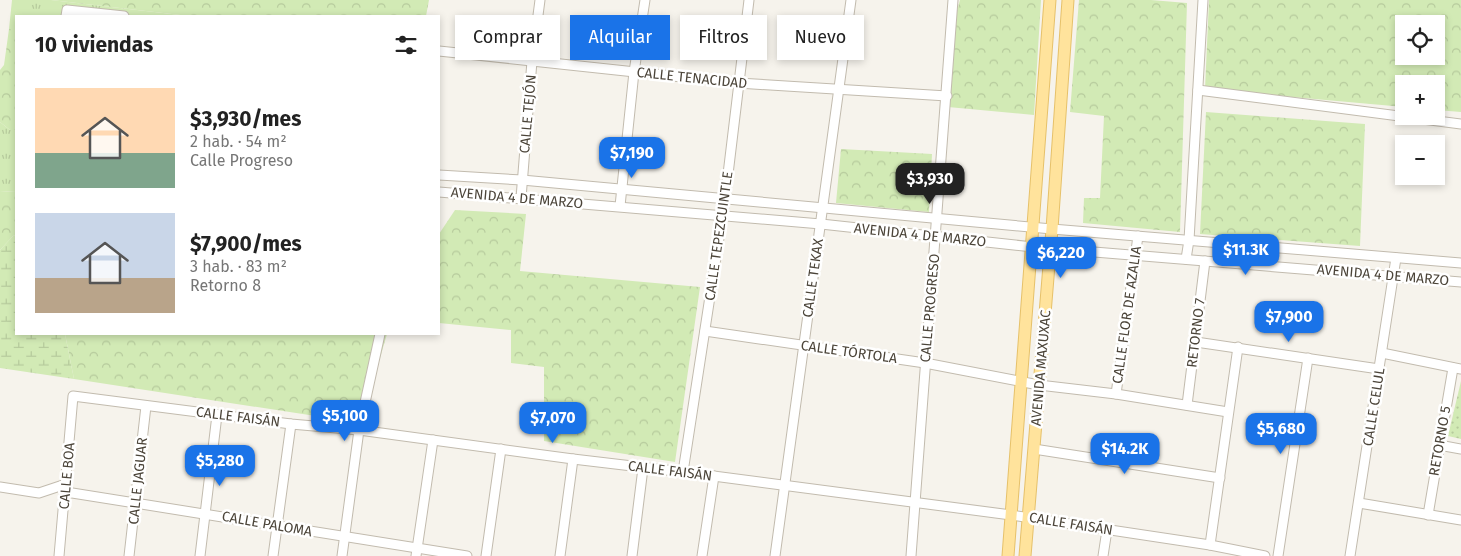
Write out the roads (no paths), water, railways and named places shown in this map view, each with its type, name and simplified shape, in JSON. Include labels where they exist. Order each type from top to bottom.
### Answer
[{"type":"main road","name":"AVENIDA MAXUXAC","points":[[1008,556],[1033,247],[1050,0]]},
{"type":"main road","name":"AVENIDA MAXUXAC","points":[[1025,556],[1051,248],[1068,0]]},
{"type":"street","name":"CALLE TEJÓN","points":[[521,198],[532,61],[540,0]]},
{"type":"street","points":[[620,206],[634,72],[645,0]]},
{"type":"street","name":"CALLE TEPEZCUINTLE","points":[[683,472],[722,216],[749,0]]},
{"type":"street","name":"CALLE TEKAX","points":[[775,556],[851,0]]},
{"type":"street","name":"CALLE PROGRESO","points":[[911,556],[953,0]]},
{"type":"street","points":[[1186,259],[1189,240],[1202,0]]},
{"type":"street","points":[[67,13],[105,15]]},
{"type":"street","name":"CALLE TENACIDAD","points":[[440,51],[738,83],[947,96]]},
{"type":"street","points":[[1198,90],[1461,124]]},
{"type":"street","name":"AVENIDA 4 DE MARZO","points":[[440,175],[522,180],[1052,229],[1461,263]]},
{"type":"street","name":"AVENIDA 4 DE MARZO","points":[[440,192],[821,224],[1033,247],[1461,282]]},
{"type":"street","name":"CALLE FLOR DE AZALIA","points":[[1116,394],[1138,236]]},
{"type":"street","name":"CALLE CELUL","points":[[1350,556],[1396,258]]},
{"type":"street","name":"RETORNO 7","points":[[1186,405],[1206,261]]},
{"type":"street","name":"CALLE TÓRTOLA","points":[[705,331],[925,363],[1039,385],[1116,394],[1228,412]]},
{"type":"street","points":[[342,556],[359,430],[380,335]]},
{"type":"street","points":[[1196,342],[1380,369]]},
{"type":"street","points":[[1210,545],[1238,347]]},
{"type":"street","points":[[1382,353],[1457,368]]},
{"type":"street","points":[[1278,556],[1308,358]]},
{"type":"street","name":"RETORNO 5","points":[[1428,515],[1439,445],[1457,368]]},
{"type":"street","name":"CALLE FAISÁN","points":[[73,396],[291,424],[359,430],[1011,515],[1210,545],[1265,556]]},
{"type":"street","name":"CALLE BOA","points":[[59,556],[73,396]]},
{"type":"street","name":"CALLE JAGUAR","points":[[129,556],[146,406]]},
{"type":"street","points":[[200,556],[216,415]]},
{"type":"street","points":[[273,556],[291,424]]},
{"type":"street","points":[[416,552],[433,440]]},
{"type":"street","points":[[1439,445],[1461,449]]},
{"type":"street","points":[[486,556],[501,449]]},
{"type":"street","points":[[1034,449],[1220,478]]},
{"type":"street","points":[[560,556],[573,459]]},
{"type":"street","points":[[632,556],[643,468]]},
{"type":"street","points":[[702,556],[714,476]]},
{"type":"street","points":[[0,486],[39,493],[66,488]]},
{"type":"street","name":"CALLE PALOMA","points":[[66,488],[136,502],[344,537],[416,552],[467,556]]},
{"type":"street","points":[[1359,504],[1461,520]]},
{"type":"street","points":[[1104,556],[1107,530]]}]
